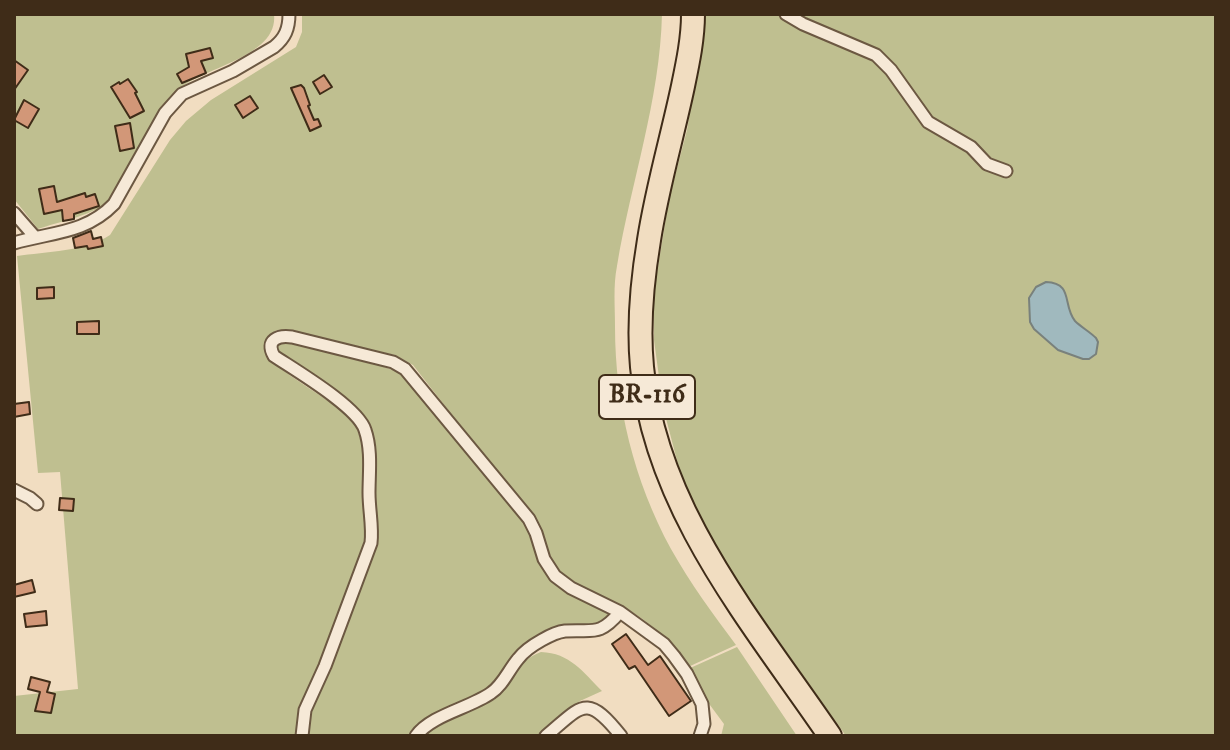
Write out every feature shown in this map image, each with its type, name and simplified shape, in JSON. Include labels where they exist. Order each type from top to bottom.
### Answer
[{"type":"highway","name":"BR-116","points":[[680,14],[675,71],[630,267],[628,359],[637,418],[660,492],[691,554],[716,597],[814,736]]},
{"type":"highway","name":"BR-116","points":[[693,14],[686,72],[654,207],[645,266],[641,332],[647,399],[664,463],[692,528],[742,610],[830,736]]},
{"type":"street","points":[[14,243],[87,225],[105,213],[114,204],[173,102],[182,94],[233,71],[274,47],[288,30],[289,14]]},
{"type":"street","points":[[786,14],[876,55],[891,70],[928,122],[971,147],[987,164],[1006,171]]},
{"type":"street","points":[[14,213],[35,237]]},
{"type":"street","points":[[302,736],[305,710],[325,666],[371,543],[369,451],[366,431],[359,418],[274,356],[271,344],[278,337],[292,337],[393,362],[405,369],[529,519],[544,559],[555,576],[571,588],[620,612],[664,644],[697,692],[704,713],[700,736]]},
{"type":"street","points":[[14,490],[37,504]]},
{"type":"street","points":[[416,736],[425,726],[495,690],[517,660],[538,642],[563,631],[597,630],[620,612]]},
{"type":"street","points":[[546,736],[575,710],[583,707],[602,715],[621,736]]},
{"type":"green space","points":[[14,14],[274,14],[272,29],[264,41],[236,60],[174,93],[149,128],[120,186],[110,199],[91,212],[38,229],[14,199]]},
{"type":"green space","points":[[302,14],[662,14],[651,109],[616,274],[614,296],[619,385],[629,441],[658,523],[686,574],[736,645],[688,667],[652,626],[562,575],[547,557],[528,509],[413,365],[395,355],[277,330],[266,341],[268,356],[291,376],[342,410],[356,426],[363,446],[365,548],[299,736],[14,736],[14,696],[78,689],[60,472],[38,473],[17,256],[78,248],[110,235],[170,140],[186,121],[211,100],[296,47],[302,32]]},
{"type":"green space","points":[[703,14],[1216,14],[1216,736],[846,736],[729,571],[710,538],[680,472],[663,407],[654,340],[654,291],[669,199],[687,130]]},
{"type":"green space","points":[[280,342],[359,358],[401,373],[526,521],[541,563],[616,612],[600,626],[555,629],[498,683],[411,736],[305,736],[306,721],[367,563],[366,426],[278,353],[276,348]]},
{"type":"green space","points":[[737,647],[797,736],[721,736],[724,724],[688,669]]},
{"type":"green space","points":[[541,652],[568,660],[602,691],[580,701],[539,736],[421,736],[491,701],[525,661]]},
{"type":"water","points":[[1046,282],[1061,286],[1075,321],[1096,338],[1096,354],[1089,359],[1058,350],[1030,322],[1029,298],[1036,287]]},
{"type":"building","points":[[210,48],[213,58],[201,61],[206,73],[182,83],[177,74],[189,67],[186,54]]},
{"type":"building","points":[[14,60],[28,70],[14,90]]},
{"type":"building","points":[[324,75],[332,87],[320,94],[313,82]]},
{"type":"building","points":[[128,79],[144,111],[130,118],[111,87]]},
{"type":"building","points":[[301,85],[314,120],[318,119],[321,126],[310,131],[291,88]]},
{"type":"building","points":[[250,96],[258,108],[243,118],[235,105]]},
{"type":"building","points":[[24,100],[39,109],[28,128],[14,120]]},
{"type":"building","points":[[130,123],[134,148],[120,151],[115,126]]},
{"type":"building","points":[[54,186],[57,202],[85,193],[86,197],[95,194],[99,206],[63,221],[62,210],[44,214],[39,189]]},
{"type":"building","points":[[91,231],[93,239],[101,237],[103,246],[75,248],[73,238]]},
{"type":"building","points":[[54,287],[54,298],[37,299],[37,288]]},
{"type":"building","points":[[99,321],[99,334],[77,334],[77,322]]},
{"type":"building","points":[[29,402],[30,414],[14,417],[14,404]]},
{"type":"building","points":[[60,498],[74,499],[73,511],[59,510]]},
{"type":"building","points":[[32,580],[35,592],[14,597],[14,585]]},
{"type":"building","points":[[46,611],[47,625],[26,627],[24,614]]},
{"type":"building","points":[[626,634],[648,665],[660,656],[691,701],[669,716],[635,666],[629,669],[612,644]]},
{"type":"building","points":[[31,677],[50,682],[47,692],[55,694],[51,713],[35,711],[40,692],[28,689]]}]
